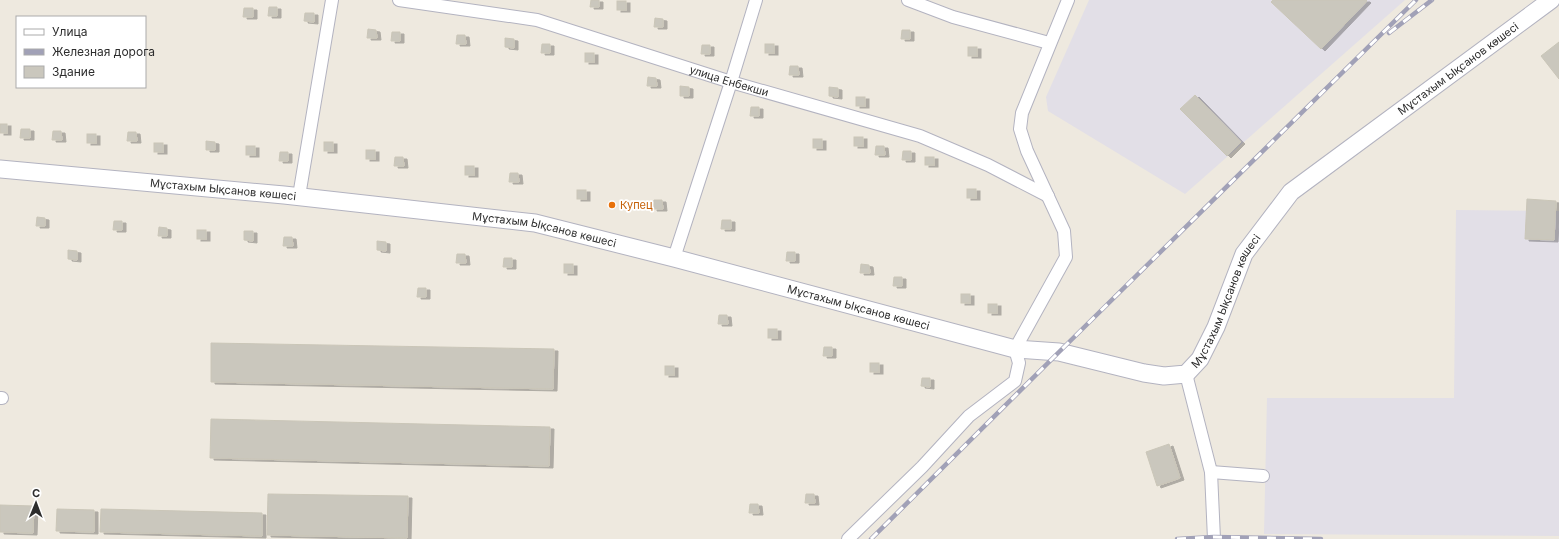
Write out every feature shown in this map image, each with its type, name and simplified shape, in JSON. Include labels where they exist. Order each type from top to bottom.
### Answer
[{"type":"main road","name":"Мұстахым Ықсанов көшесі","points":[[0,169],[299,196],[536,223],[674,258],[1015,349],[1059,352],[1144,373],[1164,376],[1186,374],[1200,359],[1216,327],[1244,254],[1291,192],[1552,0]]},
{"type":"street","points":[[299,196],[332,0]]},
{"type":"street","name":"улица Енбекши","points":[[399,0],[537,20],[731,82],[920,136],[988,165],[1048,196]]},
{"type":"street","points":[[674,258],[756,0]]},
{"type":"street","points":[[908,0],[953,17],[1050,43]]},
{"type":"street","points":[[848,539],[922,467],[970,416],[1014,381],[1019,363],[1015,349],[1066,257],[1064,231],[1027,151],[1020,129],[1022,113],[1068,0]]},
{"type":"street","points":[[1186,374],[1211,472],[1214,539]]},
{"type":"street","points":[[1211,472],[1263,476]]},
{"type":"shaded area","points":[[1089,0],[1405,0],[1185,194],[1048,111],[1046,97]]},
{"type":"shaded area","points":[[1456,210],[1559,211],[1559,536],[1264,534],[1267,398],[1454,398]]},
{"type":"building","points":[[591,0],[599,0],[599,7],[590,7]]},
{"type":"building","points":[[1273,0],[1367,1],[1321,49],[1271,2]]},
{"type":"building","points":[[617,1],[626,1],[626,10],[617,10]]},
{"type":"building","points":[[269,7],[277,7],[277,16],[268,16]]},
{"type":"building","points":[[244,8],[253,8],[253,17],[243,17]]},
{"type":"building","points":[[305,13],[314,13],[314,22],[304,21]]},
{"type":"building","points":[[655,18],[663,19],[663,27],[654,27]]},
{"type":"building","points":[[368,29],[376,30],[377,38],[367,38]]},
{"type":"building","points":[[902,30],[910,30],[910,39],[901,39]]},
{"type":"building","points":[[392,32],[400,32],[400,41],[391,41]]},
{"type":"building","points":[[457,35],[465,35],[466,44],[456,44]]},
{"type":"building","points":[[505,38],[514,39],[514,48],[505,47]]},
{"type":"building","points":[[1559,42],[1559,79],[1541,56]]},
{"type":"building","points":[[542,44],[550,44],[550,53],[541,53]]},
{"type":"building","points":[[765,44],[774,44],[774,53],[765,53]]},
{"type":"building","points":[[702,45],[710,45],[710,54],[701,54]]},
{"type":"building","points":[[968,47],[977,47],[977,56],[968,56]]},
{"type":"building","points":[[585,53],[594,53],[594,62],[585,62]]},
{"type":"building","points":[[790,66],[798,66],[799,75],[789,75]]},
{"type":"building","points":[[648,77],[656,78],[657,86],[647,86]]},
{"type":"building","points":[[680,86],[689,87],[689,96],[680,96]]},
{"type":"building","points":[[829,87],[838,88],[838,97],[829,96]]},
{"type":"building","points":[[1195,95],[1241,142],[1227,156],[1180,109]]},
{"type":"building","points":[[856,97],[865,97],[865,106],[856,106]]},
{"type":"building","points":[[751,107],[759,107],[759,116],[750,116]]},
{"type":"building","points":[[0,124],[7,124],[7,133],[0,133]]},
{"type":"building","points":[[21,129],[30,129],[30,138],[20,138]]},
{"type":"building","points":[[53,131],[61,131],[62,140],[52,140]]},
{"type":"building","points":[[128,132],[136,132],[137,141],[127,141]]},
{"type":"building","points":[[87,134],[96,134],[96,143],[87,143]]},
{"type":"building","points":[[854,137],[863,137],[863,146],[854,146]]},
{"type":"building","points":[[813,139],[822,139],[822,148],[813,148]]},
{"type":"building","points":[[206,141],[215,142],[215,150],[206,150]]},
{"type":"building","points":[[324,142],[333,142],[333,151],[324,151]]},
{"type":"building","points":[[154,143],[163,143],[163,152],[154,152]]},
{"type":"building","points":[[246,146],[255,146],[255,155],[246,155]]},
{"type":"building","points":[[876,146],[884,146],[885,155],[875,155]]},
{"type":"building","points":[[366,150],[375,150],[375,159],[366,159]]},
{"type":"building","points":[[903,151],[911,151],[911,160],[902,160]]},
{"type":"building","points":[[280,152],[288,152],[288,161],[279,161]]},
{"type":"building","points":[[395,157],[403,157],[404,166],[394,166]]},
{"type":"building","points":[[925,157],[934,157],[934,165],[925,165]]},
{"type":"building","points":[[465,166],[474,166],[474,175],[465,175]]},
{"type":"building","points":[[510,173],[518,173],[519,182],[509,182]]},
{"type":"building","points":[[967,189],[976,189],[976,198],[967,198]]},
{"type":"building","points":[[577,190],[586,190],[586,199],[577,199]]},
{"type":"building","points":[[1527,199],[1556,201],[1554,240],[1525,239]]},
{"type":"building","points":[[654,200],[662,200],[663,209],[653,209]]},
{"type":"building","points":[[37,217],[45,218],[45,226],[36,226]]},
{"type":"building","points":[[722,220],[731,220],[731,229],[721,229]]},
{"type":"building","points":[[114,221],[122,221],[122,230],[113,230]]},
{"type":"building","points":[[159,227],[167,228],[167,236],[158,236]]},
{"type":"building","points":[[197,230],[206,230],[206,239],[197,239]]},
{"type":"building","points":[[244,231],[253,231],[253,241],[244,240]]},
{"type":"building","points":[[284,237],[292,237],[293,246],[283,246]]},
{"type":"building","points":[[377,241],[386,242],[386,251],[377,250]]},
{"type":"building","points":[[68,250],[77,251],[77,260],[68,259]]},
{"type":"building","points":[[787,252],[795,252],[795,261],[786,261]]},
{"type":"building","points":[[457,254],[465,254],[466,263],[456,263]]},
{"type":"building","points":[[504,258],[512,258],[512,267],[503,267]]},
{"type":"building","points":[[564,264],[573,264],[573,273],[564,273]]},
{"type":"building","points":[[861,264],[869,265],[870,273],[860,273]]},
{"type":"building","points":[[894,277],[902,277],[902,286],[893,286]]},
{"type":"building","points":[[418,288],[426,288],[426,297],[417,297]]},
{"type":"building","points":[[961,294],[970,294],[970,303],[961,303]]},
{"type":"building","points":[[988,304],[997,304],[997,313],[988,313]]},
{"type":"building","points":[[719,315],[727,315],[728,324],[718,324]]},
{"type":"building","points":[[768,329],[777,329],[777,338],[768,338]]},
{"type":"building","points":[[211,343],[554,349],[553,389],[211,382]]},
{"type":"building","points":[[824,347],[832,347],[832,356],[823,356]]},
{"type":"building","points":[[870,363],[879,363],[879,372],[870,372]]},
{"type":"building","points":[[665,366],[674,366],[674,375],[665,375]]},
{"type":"building","points":[[922,378],[930,378],[930,387],[921,386]]},
{"type":"building","points":[[211,419],[550,427],[549,466],[210,458]]},
{"type":"building","points":[[1169,444],[1180,478],[1157,486],[1146,452]]},
{"type":"building","points":[[268,494],[408,496],[407,538],[267,535]]},
{"type":"building","points":[[806,494],[814,494],[815,503],[805,503]]},
{"type":"building","points":[[750,504],[758,504],[759,513],[749,513]]},
{"type":"building","points":[[0,505],[34,506],[33,533],[0,532]]},
{"type":"building","points":[[57,509],[94,510],[94,532],[56,531]]},
{"type":"building","points":[[101,509],[262,513],[262,536],[100,532]]},
{"type":"railway","points":[[871,539],[1416,0]]},
{"type":"railway","points":[[1389,33],[1432,0]]},
{"type":"railway","points":[[1177,539],[1214,537],[1321,539]]},
{"type":"place","name":"Купец","points":[[612,205]]}]
